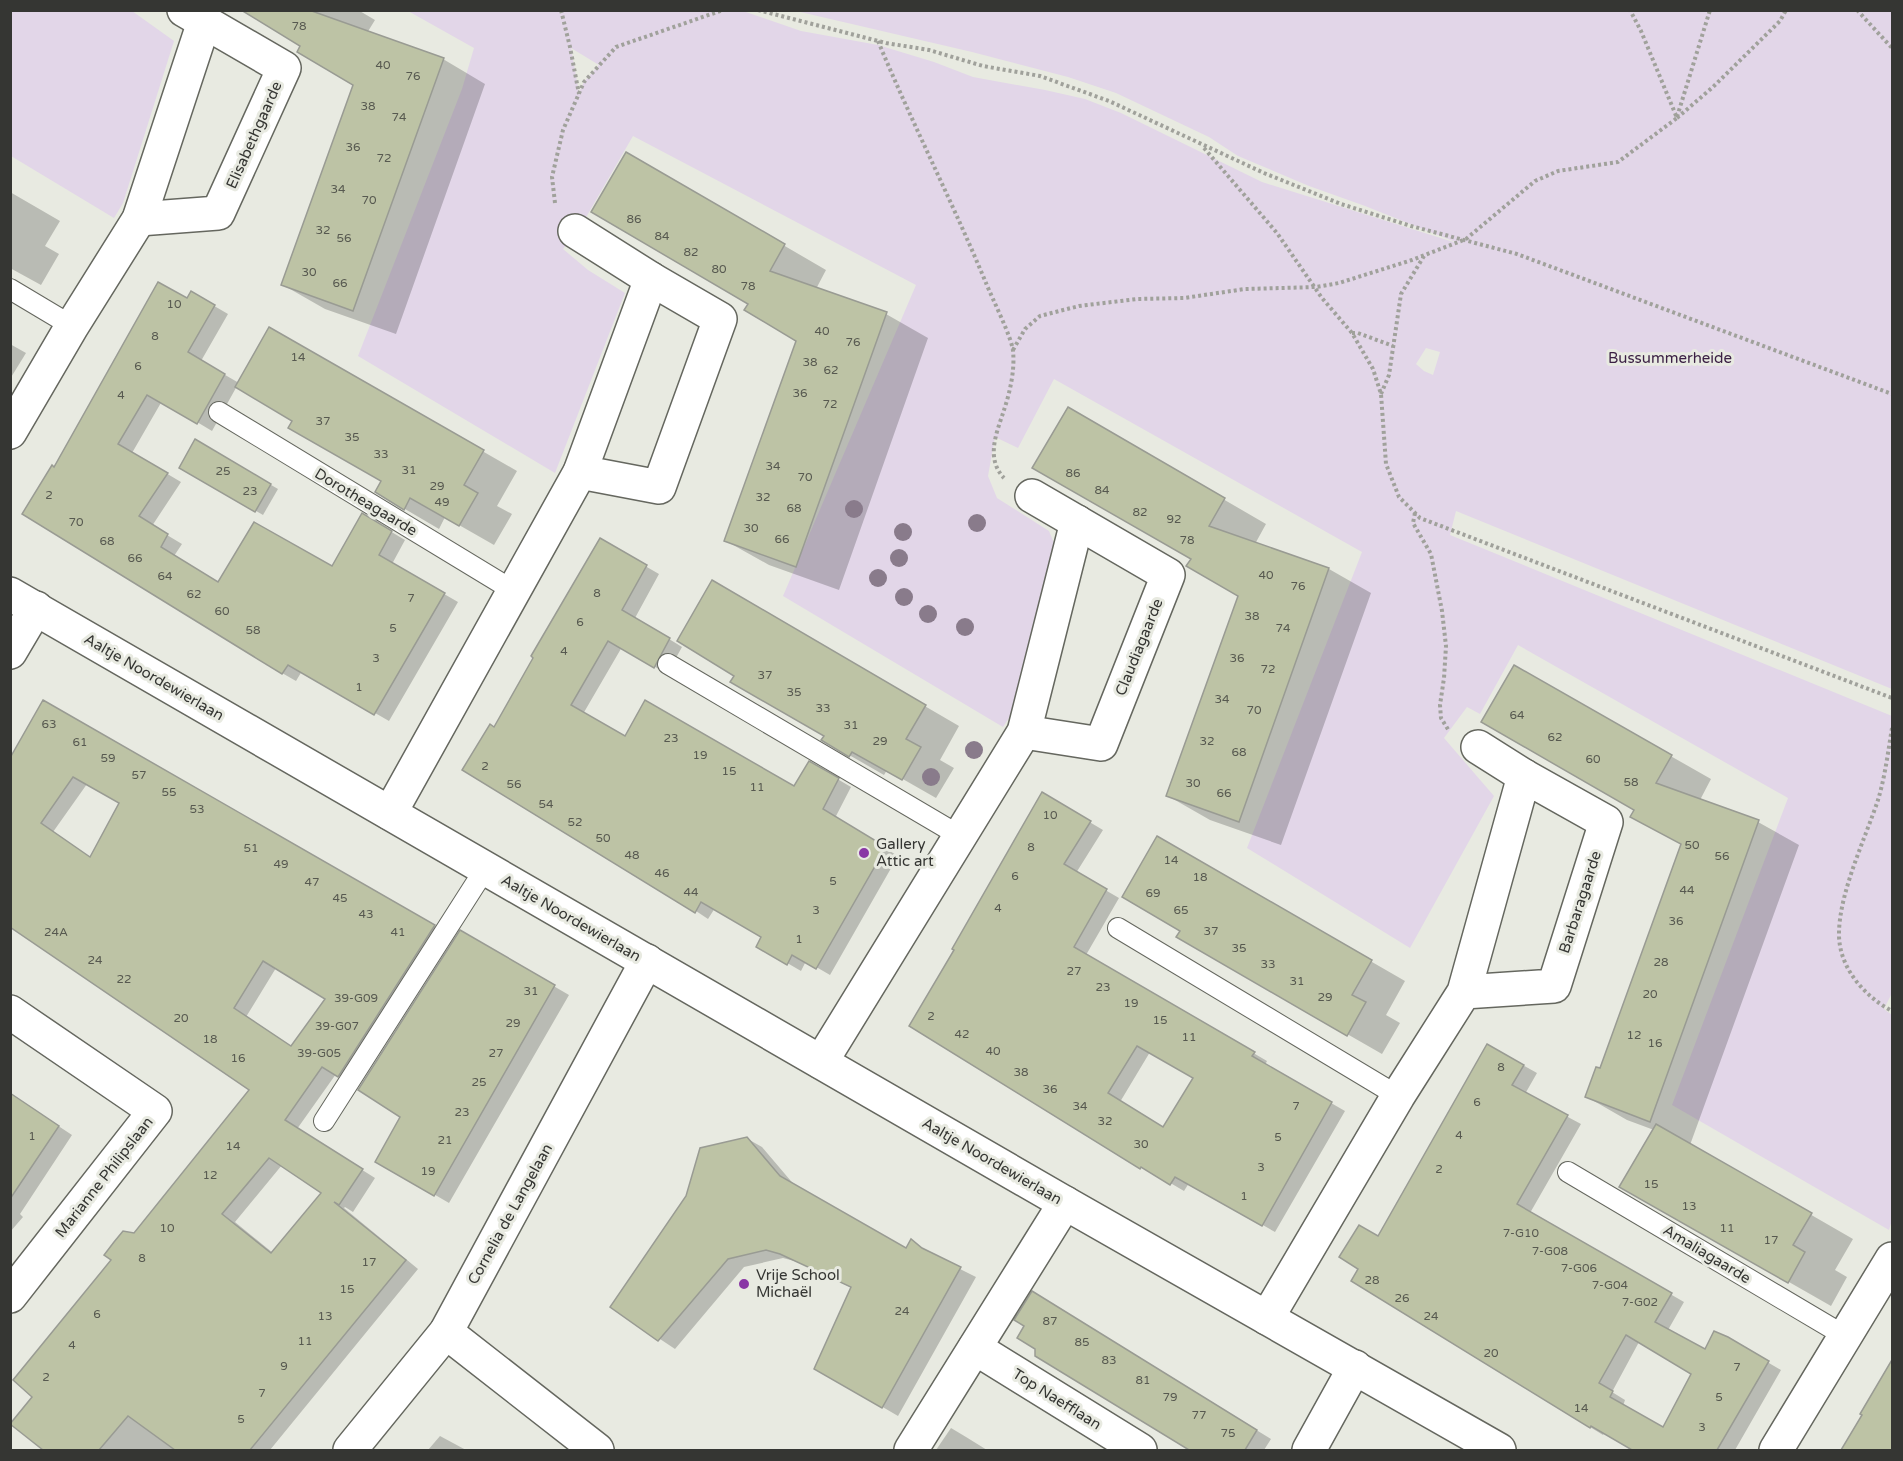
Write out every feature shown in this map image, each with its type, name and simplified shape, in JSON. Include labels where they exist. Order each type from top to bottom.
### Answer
[{"type":"street","name":"Elisabethgaarde","points":[[10,432],[72,326],[139,219],[194,16],[284,68],[218,213],[139,219]]},
{"type":"street","points":[[575,231],[720,319],[659,487],[580,472]]},
{"type":"street","points":[[390,813],[580,472],[651,279]]},
{"type":"street","name":"Claudiagaarde","points":[[1024,732],[1101,744],[1168,574],[1032,496]]},
{"type":"street","points":[[821,1062],[1024,732],[1077,522]]},
{"type":"street","points":[[10,652],[23,601]]},
{"type":"street","name":"Aaltje Noordewierlaan","points":[[23,601],[1065,1203],[1499,1450]]},
{"type":"street","name":"Barbaragaarde","points":[[1464,992],[1554,986],[1606,822],[1478,747]]},
{"type":"street","points":[[1267,1318],[1398,1096],[1464,992],[1524,776]]},
{"type":"street","name":"Cornelia de Langelaan","points":[[350,1450],[446,1332],[647,961]]},
{"type":"street","name":"Marianne Philipslaan","points":[[10,1012],[155,1111],[10,1296]]},
{"type":"street","points":[[911,1450],[1065,1203]]},
{"type":"street","points":[[1776,1450],[1893,1259]]},
{"type":"street","points":[[446,1332],[597,1450]]},
{"type":"street","name":"Top Naefflaan","points":[[975,1348],[1140,1450]]},
{"type":"street","points":[[1309,1450],[1355,1367]]},
{"type":"lane","points":[[10,289],[72,326]]},
{"type":"lane","name":"Dorotheagaarde","points":[[219,412],[514,591]]},
{"type":"lane","points":[[668,664],[960,836]]},
{"type":"lane","name":"Aaltje Noordewierlaan","points":[[324,1121],[485,869]]},
{"type":"lane","points":[[1118,928],[1398,1096]]},
{"type":"lane","name":"Amaliagaarde","points":[[1568,1172],[1845,1336]]},
{"type":"path","points":[[561,10],[579,94]]},
{"type":"path","points":[[575,231],[557,221],[552,177],[563,130],[584,82],[616,47],[723,10]]},
{"type":"path","points":[[758,10],[878,41],[929,50],[983,66],[1040,76],[1109,101],[1264,173],[1341,204],[1517,254],[1893,394]]},
{"type":"path","points":[[1630,10],[1677,118]]},
{"type":"path","points":[[1677,118],[1710,10]]},
{"type":"path","points":[[1013,350],[1025,329],[1040,316],[1079,306],[1137,299],[1184,298],[1245,289],[1316,287],[1339,283],[1466,239],[1535,181],[1558,171],[1618,162],[1677,118],[1713,87],[1780,21],[1786,10]]},
{"type":"path","points":[[1857,10],[1893,48]]},
{"type":"path","points":[[878,41],[898,91],[956,210],[1013,350],[1011,384],[997,427],[994,462],[998,472],[1006,481],[1032,496]]},
{"type":"path","points":[[1201,145],[1277,233],[1352,333],[1373,369],[1381,394],[1386,464],[1399,496],[1420,518],[1893,698]]},
{"type":"path","points":[[1381,394],[1389,375],[1401,294],[1424,255]]},
{"type":"path","points":[[1352,333],[1358,333],[1393,346]]},
{"type":"path","points":[[1415,513],[1413,523],[1431,554],[1442,611],[1446,646],[1440,705],[1441,718],[1452,737],[1463,749],[1478,747]]},
{"type":"path","points":[[1893,728],[1879,797],[1851,880],[1841,915],[1839,934],[1845,961],[1854,979],[1877,1003],[1893,1011]]},
{"type":"green space","points":[[10,11],[132,11],[174,41],[123,203],[114,218],[11,156]]},
{"type":"green space","name":"Bussummerheide","points":[[408,11],[743,11],[801,31],[878,45],[973,77],[1085,99],[1121,113],[1262,182],[1463,245],[1238,156],[1209,137],[1116,93],[1068,77],[972,52],[796,11],[1892,11],[1892,689],[1456,511],[1450,535],[1892,716],[1892,993],[1884,1009],[1892,1015],[1892,1220],[1889,1230],[1672,1105],[1788,798],[1518,645],[1480,714],[1467,707],[1444,738],[1494,796],[1410,948],[1247,848],[1362,552],[1054,379],[1018,448],[995,437],[988,476],[997,498],[1049,531],[1054,543],[1016,707],[1003,727],[783,596],[916,285],[633,136],[585,219],[563,249],[588,270],[625,293],[555,473],[358,356],[462,89],[474,48]],"holes":[[[571,48],[599,65],[584,82],[579,93]],[[1426,348],[1440,352],[1433,375],[1416,364]]]},
{"type":"building","points":[[241,10],[309,10],[444,58],[353,311],[281,285],[353,85],[297,52],[300,46]]},
{"type":"building","points":[[626,152],[785,244],[770,271],[887,312],[796,567],[724,541],[796,341],[744,310],[748,304],[591,212]]},
{"type":"building","points":[[158,282],[187,298],[191,291],[215,305],[188,352],[225,374],[197,424],[147,395],[118,444],[168,473],[139,516],[168,534],[161,547],[218,582],[254,522],[332,566],[362,513],[392,531],[379,555],[445,593],[374,715],[288,665],[282,674],[22,514],[52,465],[54,467]]},
{"type":"building","points":[[269,327],[484,450],[464,485],[478,493],[459,526],[410,498],[404,510],[375,492],[381,481],[288,428],[292,421],[235,387]]},
{"type":"building","points":[[1068,407],[1225,498],[1209,526],[1329,568],[1239,822],[1166,796],[1238,596],[1186,566],[1191,559],[1032,468]]},
{"type":"building","points":[[195,439],[271,484],[255,512],[179,468]]},
{"type":"building","points":[[600,538],[647,565],[622,610],[670,638],[654,668],[608,641],[571,705],[625,736],[645,700],[794,786],[809,761],[839,778],[823,809],[886,847],[816,969],[792,955],[787,965],[756,947],[761,937],[701,902],[695,913],[462,770],[490,724],[494,727],[533,658],[531,656]]},
{"type":"building","points":[[712,580],[926,705],[906,739],[921,747],[902,780],[852,752],[849,757],[821,740],[824,736],[730,682],[734,676],[677,641]]},
{"type":"building","points":[[1514,665],[1672,755],[1656,783],[1759,820],[1650,1122],[1585,1097],[1596,1067],[1600,1068],[1681,844],[1630,817],[1634,810],[1481,722]]},
{"type":"building","points":[[43,700],[435,925],[338,1077],[322,1067],[285,1120],[363,1169],[339,1205],[334,1202],[406,1260],[250,1450],[175,1450],[128,1416],[99,1450],[43,1450],[10,1424],[32,1397],[13,1380],[111,1260],[104,1255],[114,1242],[123,1231],[134,1233],[249,1090],[10,927],[10,758]],"holes":[[[73,777],[119,803],[90,857],[41,823]],[[263,961],[325,999],[291,1046],[234,1008]],[[269,1158],[321,1193],[271,1253],[222,1214]]]},
{"type":"building","points":[[1042,792],[1091,821],[1064,864],[1107,889],[1074,947],[1255,1052],[1252,1056],[1332,1102],[1262,1226],[1175,1177],[1170,1185],[1141,1167],[1140,1169],[909,1026],[954,950],[952,949]],"holes":[[[1137,1046],[1193,1078],[1163,1127],[1108,1093]]]},
{"type":"building","points":[[1157,836],[1372,960],[1352,995],[1366,1002],[1347,1036],[1176,937],[1180,931],[1122,897]]},
{"type":"building","points":[[460,930],[555,985],[434,1196],[375,1162],[400,1117],[358,1090]]},
{"type":"building","points":[[1487,1044],[1524,1065],[1512,1085],[1568,1115],[1517,1204],[1672,1293],[1655,1322],[1705,1349],[1714,1331],[1769,1361],[1717,1450],[1632,1450],[1591,1426],[1590,1428],[1351,1281],[1358,1269],[1339,1257],[1359,1225],[1378,1236]],"holes":[[[1626,1335],[1691,1374],[1663,1427],[1610,1397],[1613,1391],[1599,1383]]]},
{"type":"building","points":[[10,1093],[59,1126],[10,1199]]},
{"type":"building","points":[[1656,1124],[1812,1213],[1793,1245],[1805,1252],[1788,1283],[1619,1187]]},
{"type":"building","points":[[747,1137],[780,1176],[906,1248],[911,1239],[922,1248],[961,1267],[882,1408],[814,1369],[851,1287],[780,1254],[766,1250],[728,1259],[658,1341],[610,1307],[686,1196],[700,1148]]},
{"type":"building","points":[[1032,1291],[1257,1430],[1245,1450],[1189,1450],[1035,1356],[1035,1349],[1017,1338],[1024,1326],[1014,1320]]},
{"type":"building","points":[[1893,1358],[1893,1450],[1841,1450],[1862,1415],[1860,1414]]},
{"type":"place","name":"Gallery Attic art","points":[[864,853]]},
{"type":"place","name":"Vrije School Michaël","points":[[744,1284]]}]
